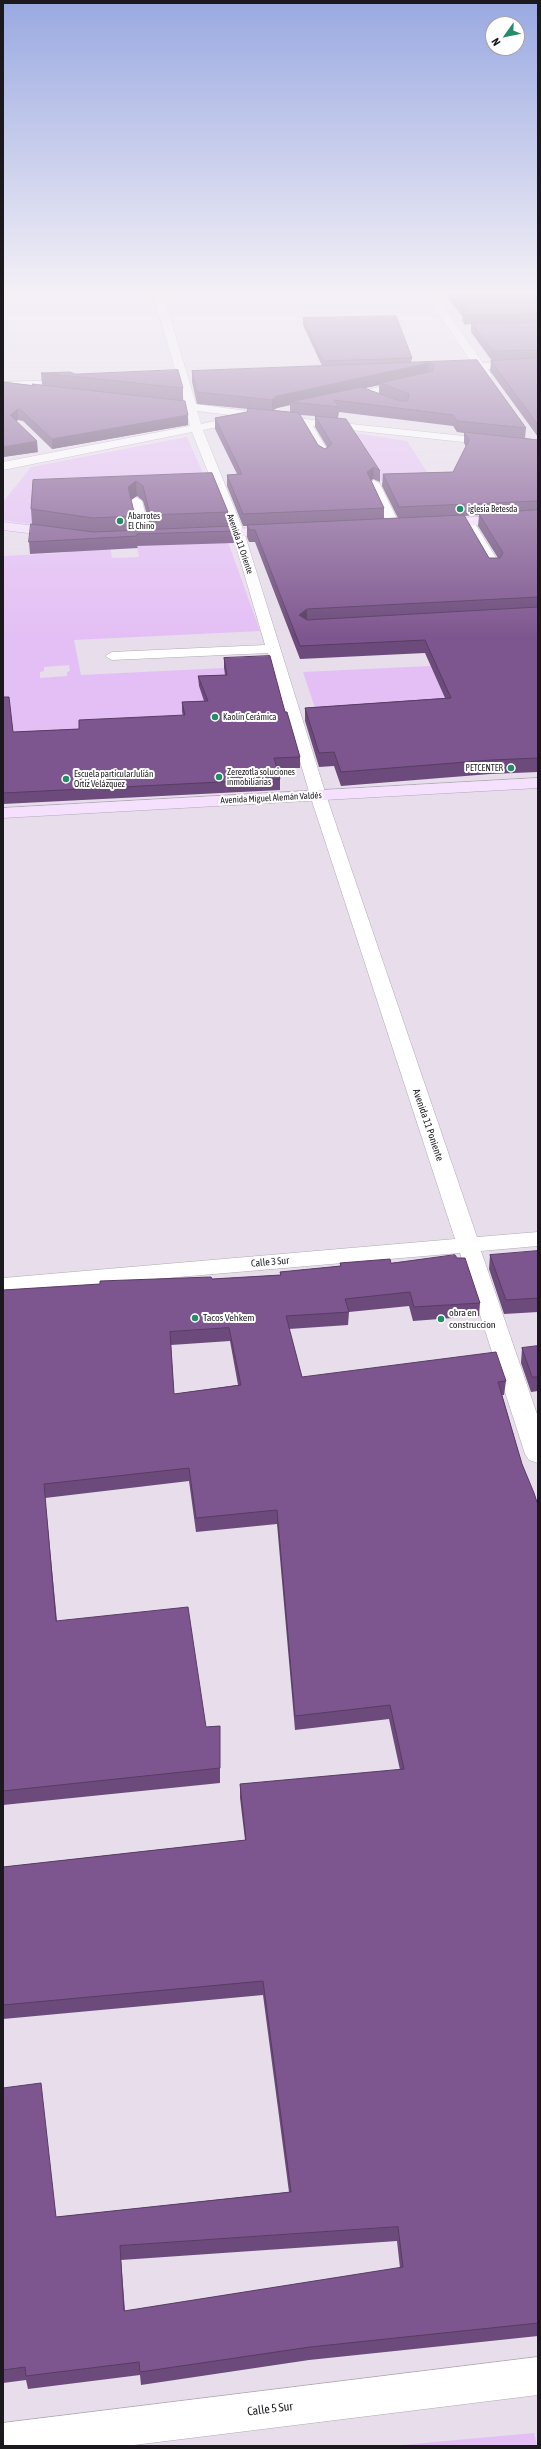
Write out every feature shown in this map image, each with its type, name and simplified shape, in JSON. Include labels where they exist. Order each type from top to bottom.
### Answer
[{"type":"main road","points":[[423,524],[538,518]]},
{"type":"main road","points":[[378,526],[409,524]]},
{"type":"main road","points":[[3,526],[71,535]]},
{"type":"main road","points":[[192,534],[293,530]]},
{"type":"main road","points":[[130,537],[160,536]]},
{"type":"main road","name":"Avenida Miguel Alemán Valdés","points":[[3,813],[538,783]]},
{"type":"street","name":"Avenida 11 Oriente","points":[[192,408],[196,428],[238,532],[318,796]]},
{"type":"street","points":[[208,408],[305,422],[538,446]]},
{"type":"street","points":[[3,466],[22,461],[291,409]]},
{"type":"street","points":[[305,422],[325,456]]},
{"type":"street","points":[[533,436],[538,446]]},
{"type":"street","points":[[40,445],[51,456]]},
{"type":"street","points":[[6,479],[22,461]]},
{"type":"street","points":[[374,484],[394,525]]},
{"type":"street","points":[[136,501],[145,536]]},
{"type":"street","points":[[468,522],[494,566]]},
{"type":"street","points":[[112,656],[273,649]]},
{"type":"street","name":"Avenida 11 Poniente","points":[[318,796],[538,1454]]},
{"type":"street","name":"Calle 3 Sur","points":[[3,1285],[538,1239]]},
{"type":"street","name":"Calle 5 Sur","points":[[3,2442],[538,2376]]},
{"type":"shaded area","points":[[347,432],[407,441],[431,478],[377,480]]},
{"type":"shaded area","points":[[187,437],[209,487],[143,490],[48,527],[3,520],[3,502],[31,467]]},
{"type":"shaded area","points":[[227,539],[260,631],[74,640],[81,675],[224,668],[226,678],[277,692],[182,712],[185,726],[3,734],[3,556],[61,553],[110,542],[112,558],[139,557],[136,542]],"holes":[[[69,665],[70,671],[67,672],[67,676],[40,678],[40,672],[44,671],[44,667]]]},
{"type":"shaded area","points":[[492,663],[538,685],[319,720],[303,672]]},
{"type":"shaded area","points":[[534,2433],[537,2446],[391,2446]]},
{"type":"building","points":[[3,408],[187,408],[188,415],[52,439],[18,409],[10,415],[37,441],[3,447]]},
{"type":"building","points":[[248,408],[251,408],[299,413],[318,445],[325,449],[332,444],[315,416],[346,419],[380,471],[374,467],[367,472],[384,508],[243,514],[227,475],[242,474],[215,418],[247,412]]},
{"type":"building","points":[[400,408],[512,408],[526,428],[457,421],[453,415]]},
{"type":"building","points":[[526,408],[538,408],[538,425]]},
{"type":"building","points":[[464,432],[538,440],[538,501],[399,507],[383,474],[453,472],[469,440]]},
{"type":"building","points":[[212,473],[228,512],[150,515],[143,486],[136,481],[128,487],[135,516],[93,518],[31,509],[33,480]]},
{"type":"building","points":[[538,510],[538,597],[307,609],[299,615],[307,620],[538,607],[538,758],[491,760],[341,772],[334,752],[319,753],[305,708],[451,698],[425,640],[300,646],[255,530],[249,530],[247,525],[464,515],[489,558],[500,558],[503,553],[479,514]]},
{"type":"building","points":[[31,524],[93,532],[232,526],[233,531],[137,534],[137,536],[29,542]]},
{"type":"building","points":[[270,656],[285,712],[287,712],[300,757],[274,758],[280,779],[3,793],[3,697],[9,697],[13,732],[79,729],[79,720],[185,715],[182,702],[208,701],[198,676],[227,675],[224,658]]},
{"type":"building","points":[[538,1251],[538,1298],[506,1300],[490,1255]]},
{"type":"building","points":[[455,1255],[457,1258],[465,1258],[480,1303],[414,1307],[410,1292],[345,1299],[349,1312],[286,1316],[302,1377],[496,1352],[506,1381],[498,1382],[522,1464],[538,1505],[538,2323],[310,2347],[140,2372],[139,2362],[26,2376],[25,2367],[3,2370],[3,2088],[41,2083],[56,2217],[291,2192],[263,1981],[3,2005],[3,1867],[246,1840],[240,1784],[404,1769],[390,1705],[295,1716],[277,1510],[196,1518],[189,1468],[44,1484],[56,1621],[188,1607],[206,1727],[220,1726],[220,1768],[3,1791],[3,1290],[100,1284],[100,1281],[211,1277],[212,1279],[281,1275],[280,1272],[341,1266],[340,1263],[390,1259],[391,1263]],"holes":[[[229,1328],[241,1385],[174,1394],[170,1332]],[[398,2227],[403,2267],[124,2311],[120,2246]]]},
{"type":"building","points":[[538,1346],[538,1377],[532,1377],[522,1348]]},
{"type":"place","name":"iglesia Betesda","points":[[460,509]]},
{"type":"place","name":"Abarrotes El Chino","points":[[120,521]]},
{"type":"place","name":"Kaolin Cerámica","points":[[215,717]]},
{"type":"place","name":"PETCENTER","points":[[511,768]]},
{"type":"place","name":"Zerezotla soluciones inmobiliarias","points":[[219,777]]},
{"type":"place","name":"Escuela particularJulián Ortiz Velázquez","points":[[66,779]]},
{"type":"place","name":"Tacos Vehkem","points":[[195,1318]]},
{"type":"place","name":"obra en construccion","points":[[441,1319]]}]
